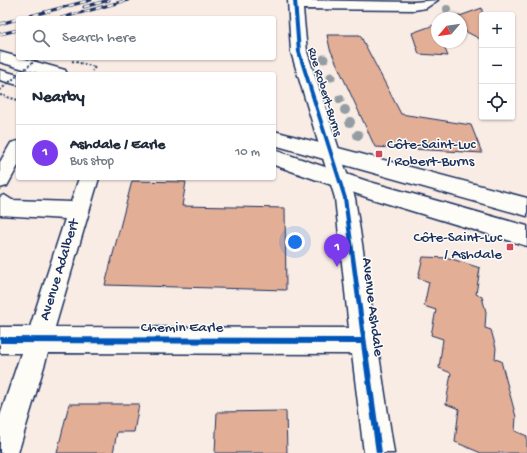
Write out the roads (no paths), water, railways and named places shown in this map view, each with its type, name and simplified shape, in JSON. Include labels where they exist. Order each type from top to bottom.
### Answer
[{"type":"street","points":[[295,2],[414,6],[421,5],[431,0]]},
{"type":"street","name":"Rue Robert-Burns","points":[[295,2],[299,52],[335,166]]},
{"type":"street","points":[[0,57],[52,72]]},
{"type":"street","points":[[0,75],[16,79]]},
{"type":"street","points":[[276,139],[335,166],[369,190],[527,236]]},
{"type":"street","points":[[0,180],[16,152]]},
{"type":"street","points":[[276,157],[335,166],[527,207]]},
{"type":"street","name":"Avenue Ashdale","points":[[335,166],[347,213],[379,453]]},
{"type":"street","name":"Avenue Adalbert","points":[[3,453],[88,180]]},
{"type":"street","points":[[4,204],[5,208],[78,212]]},
{"type":"street","name":"Chemin Earle","points":[[0,340],[364,341]]},
{"type":"railway","points":[[30,16],[91,0]]},
{"type":"railway","points":[[84,7],[109,0]]},
{"type":"railway","points":[[68,16],[128,0]]},
{"type":"railway","points":[[0,24],[16,20]]},
{"type":"railway","points":[[0,34],[16,30]]},
{"type":"place","name":"Côte-Saint-Luc / Robert-Burns","points":[[379,154]]},
{"type":"place","name":"Côte-Saint-Luc / Ashdale","points":[[510,247]]},
{"type":"place","name":"Ashdale / Earle","points":[[337,267]]}]
